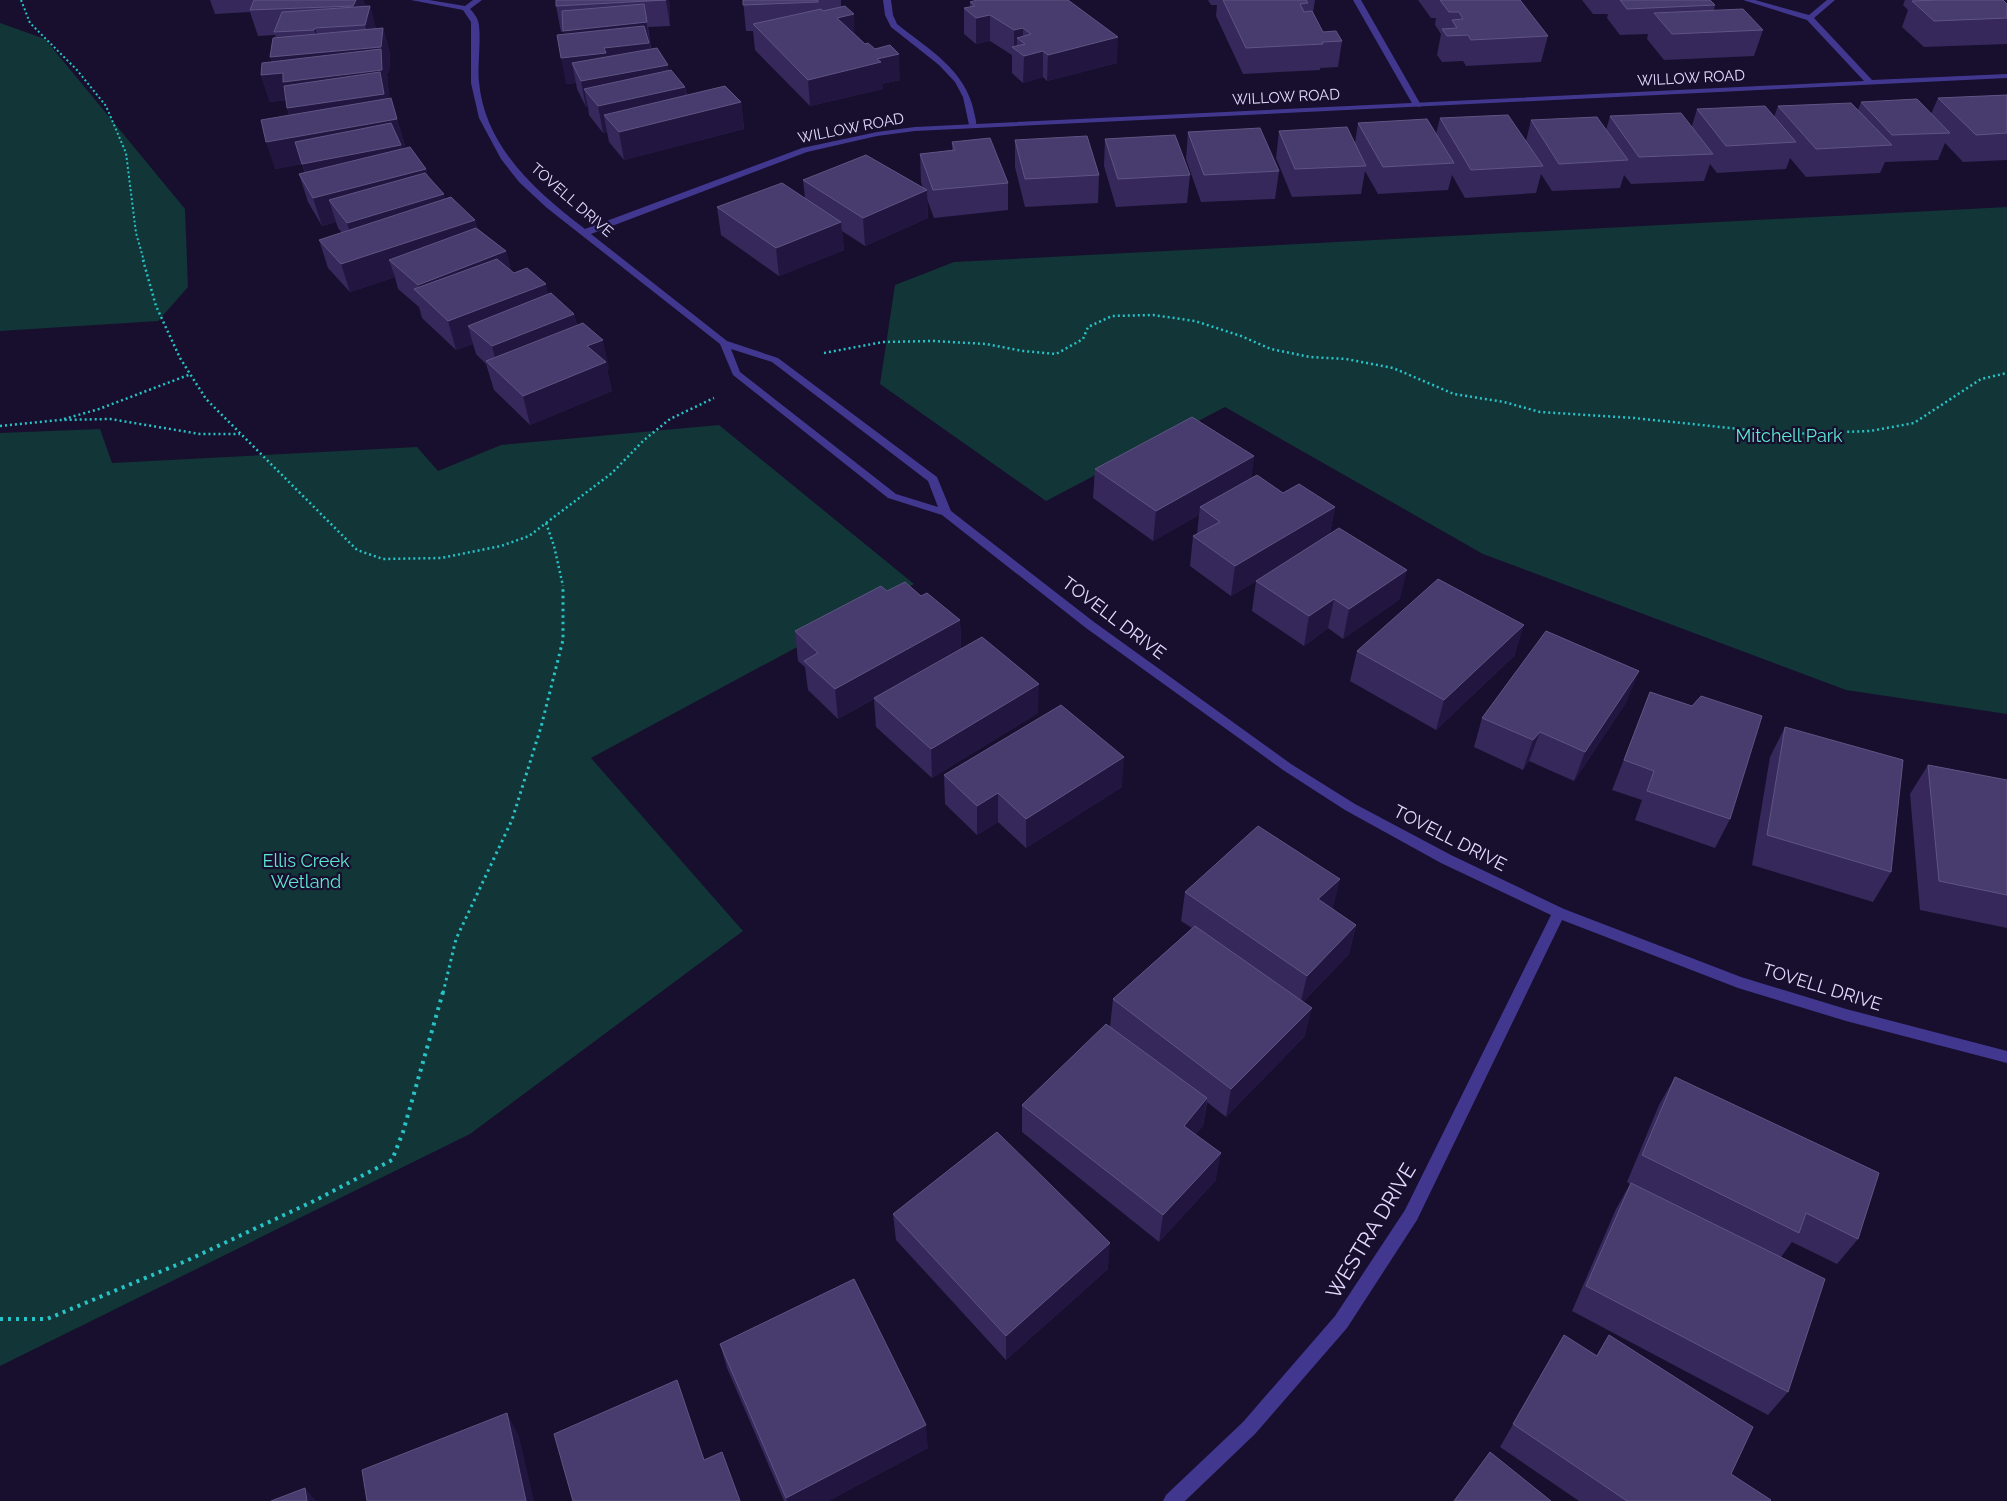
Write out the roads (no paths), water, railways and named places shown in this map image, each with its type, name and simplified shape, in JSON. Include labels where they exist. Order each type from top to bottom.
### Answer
[{"type":"street","points":[[415,0],[466,8],[478,0]]},
{"type":"street","points":[[887,0],[889,15],[894,25],[953,75],[962,87],[968,102],[973,125]]},
{"type":"street","points":[[1357,0],[1417,105]]},
{"type":"street","points":[[1747,0],[1810,18],[1870,83]]},
{"type":"street","points":[[1810,18],[1831,0]]},
{"type":"street","name":"TOVELL DRIVE","points":[[466,8],[476,22],[475,82],[483,118],[504,157],[522,180],[550,206],[724,343],[775,360],[933,479],[946,513]]},
{"type":"street","name":"WILLOW ROAD","points":[[584,233],[805,150],[877,134],[973,125],[2007,76]]},
{"type":"street","name":"TOVELL DRIVE","points":[[724,343],[736,373],[892,496],[946,513],[1090,625],[1287,767],[1350,807],[1446,859],[1559,913],[1738,982],[1846,1015],[2007,1057]]},
{"type":"street","name":"WESTRA DRIVE","points":[[1172,1501],[1249,1428],[1341,1322],[1411,1215],[1559,913]]},
{"type":"park label","name":"Mitchell Park","points":[[1789,436]]},
{"type":"park label","name":"Ellis Creek Wetland","points":[[306,871]]}]
